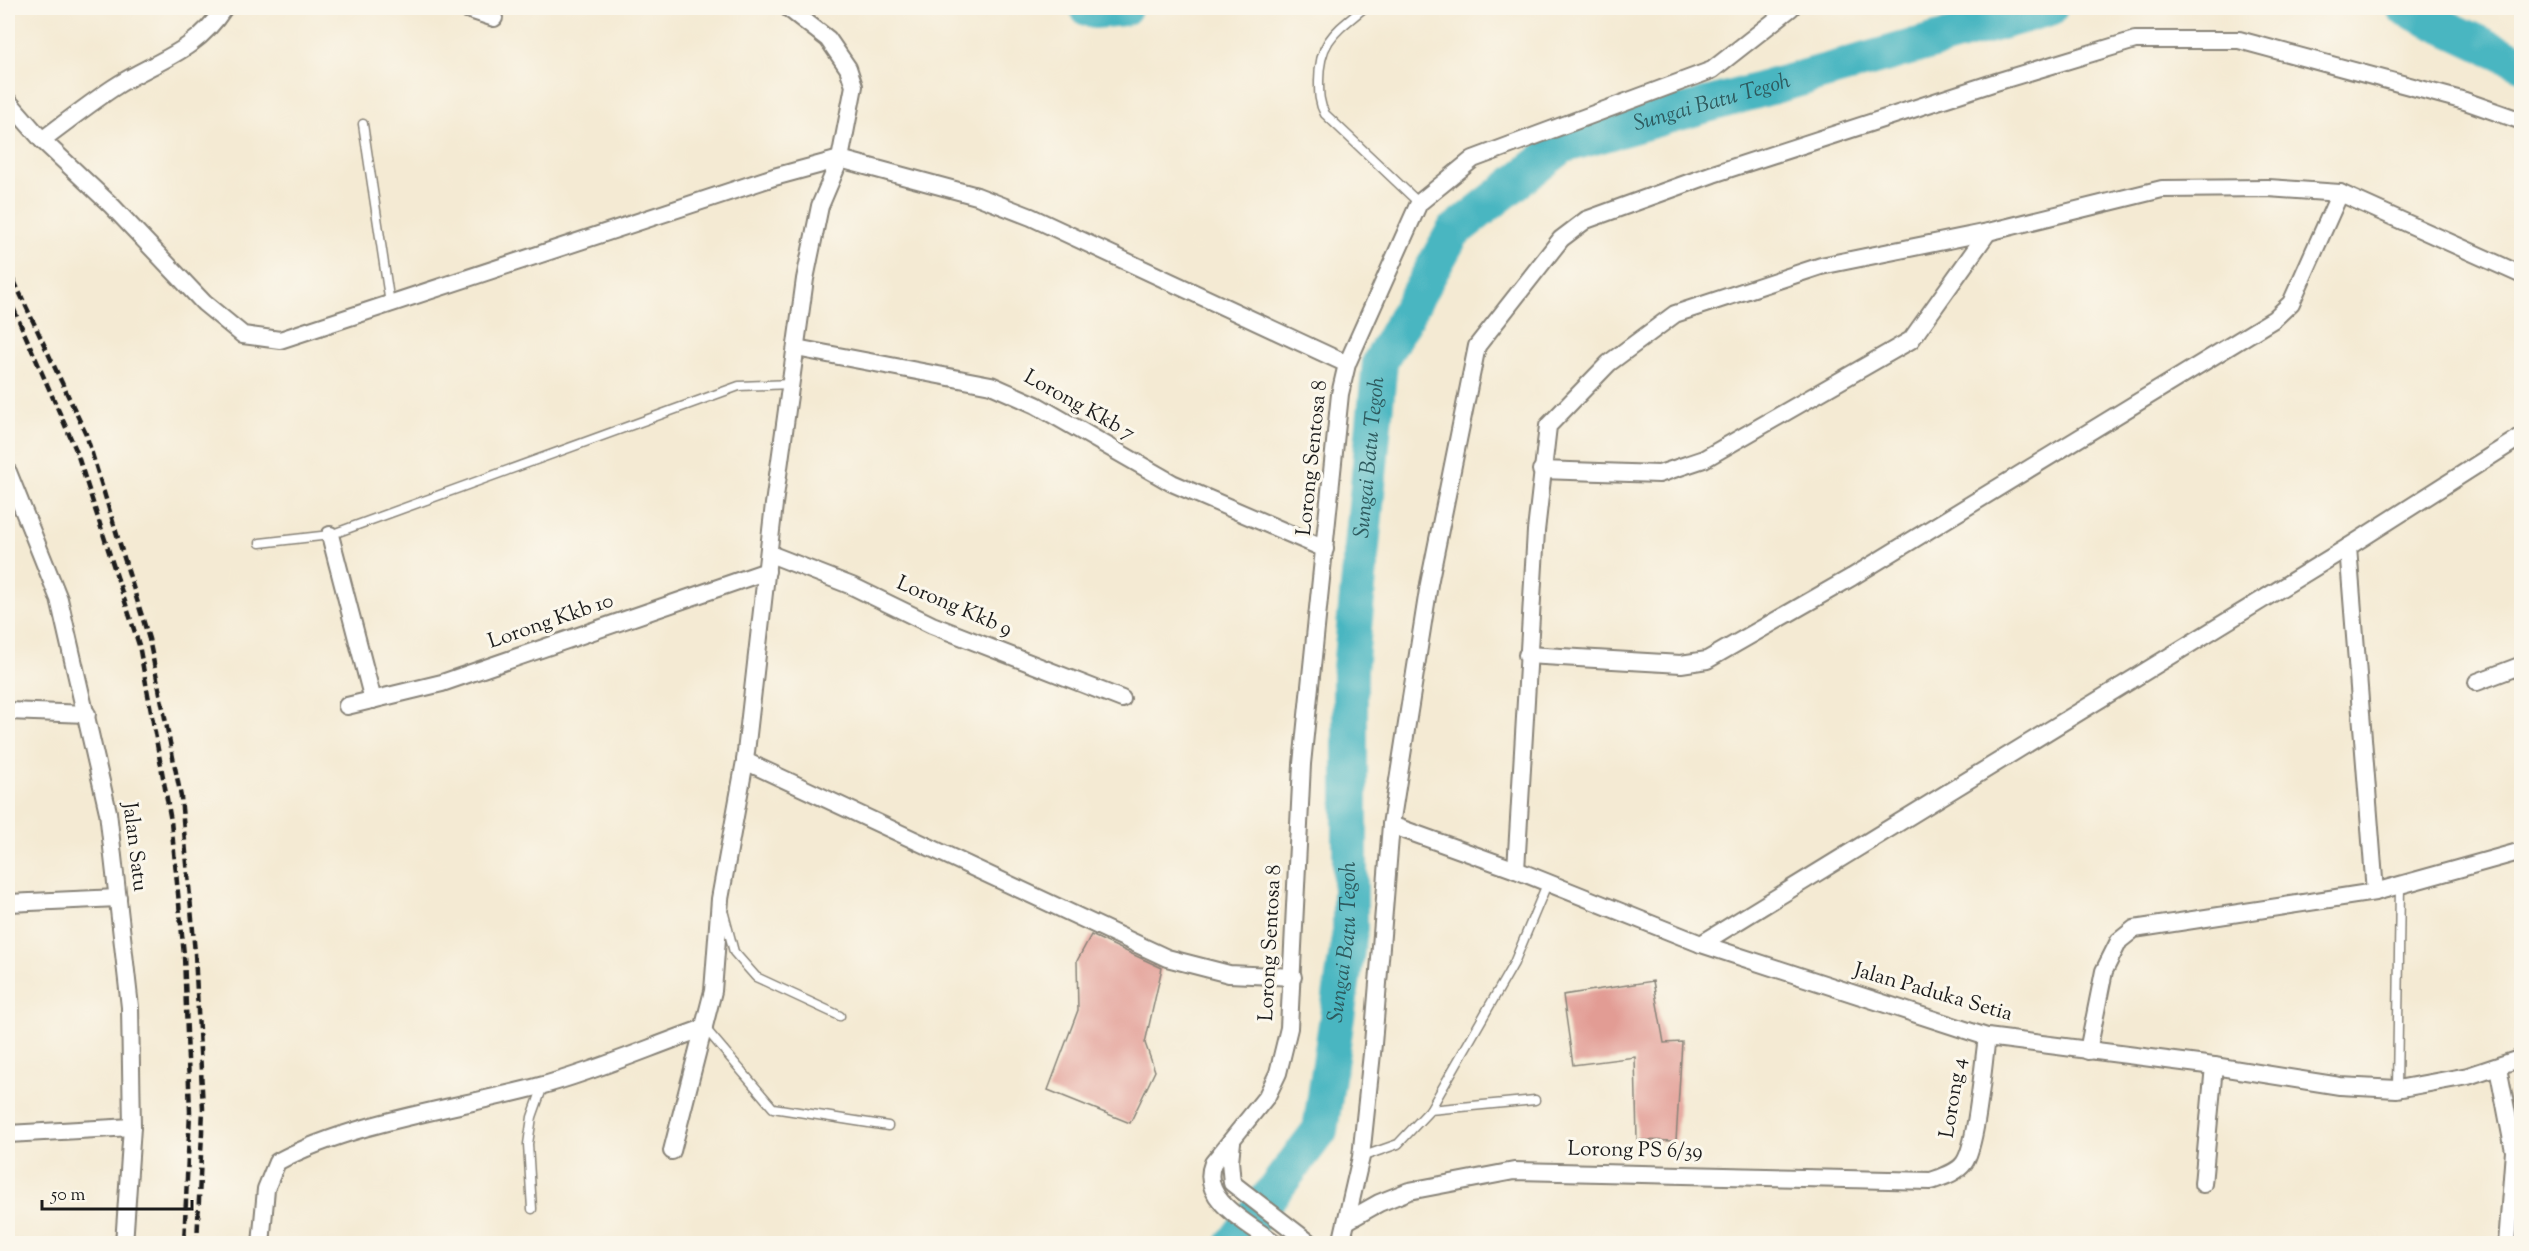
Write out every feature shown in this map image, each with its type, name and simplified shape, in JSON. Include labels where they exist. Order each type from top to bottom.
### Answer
[{"type":"street","points":[[42,140],[114,87],[174,56],[205,34],[224,8]]},
{"type":"street","points":[[464,8],[494,18]]},
{"type":"street","points":[[672,1151],[713,991],[720,899],[745,761],[766,571],[796,348],[820,206],[840,159],[854,86],[848,68],[828,39],[788,8]]},
{"type":"street","name":"Lorong Sentosa 8","points":[[1276,1244],[1215,1197],[1209,1175],[1213,1163],[1267,1096],[1278,1073],[1289,1028],[1302,764],[1340,394],[1347,364],[1419,203],[1473,159],[1712,70],[1791,8]]},
{"type":"street","points":[[1341,1244],[1361,1157],[1391,825],[1429,584],[1477,346],[1561,239],[1586,220],[1713,174],[1996,82],[2135,40],[2239,40],[2465,101],[2522,121]]},
{"type":"street","points":[[8,101],[42,140],[112,206],[204,303],[243,335],[280,340],[774,177],[840,159],[977,196],[1031,218],[1347,364]]},
{"type":"street","points":[[1516,870],[1527,655],[1541,470],[1548,426],[1609,363],[1675,314],[1821,266],[1988,232],[2162,189],[2268,188],[2340,193],[2522,275]]},
{"type":"street","points":[[1527,655],[1681,664],[1707,660],[1821,595],[2274,319],[2291,303],[2340,193]]},
{"type":"street","points":[[1541,470],[1659,474],[1704,459],[1911,340],[1988,232]]},
{"type":"street","name":"Lorong Kkb 7","points":[[796,348],[991,385],[1027,400],[1172,483],[1325,549]]},
{"type":"street","points":[[1701,944],[2348,547],[2522,436]]},
{"type":"street","name":"Jalan Satu","points":[[8,472],[59,598],[108,812],[130,1007],[132,1127],[124,1244]]},
{"type":"street","points":[[330,536],[373,700]]},
{"type":"street","points":[[2348,547],[2375,892]]},
{"type":"street","name":"Lorong Kkb 9","points":[[770,554],[852,586],[932,625],[1122,699]]},
{"type":"street","name":"Lorong Kkb 10","points":[[347,706],[442,683],[766,571]]},
{"type":"street","points":[[2477,682],[2522,665]]},
{"type":"street","points":[[8,711],[87,714]]},
{"type":"street","points":[[745,761],[1167,958],[1229,974],[1293,977]]},
{"type":"street","name":"Jalan Paduka Setia","points":[[1391,825],[1516,870],[1701,944],[1987,1037],[2214,1066],[2340,1086],[2397,1089],[2468,1076],[2522,1058]]},
{"type":"street","points":[[2088,1050],[2104,971],[2119,941],[2134,929],[2375,892],[2522,851]]},
{"type":"street","points":[[8,903],[118,898]]},
{"type":"street","points":[[261,1244],[266,1189],[277,1162],[302,1148],[361,1130],[543,1085],[704,1028]]},
{"type":"street","name":"Lorong 4","points":[[1931,1181],[1956,1171],[1964,1163],[1971,1144],[1987,1037]]},
{"type":"street","points":[[2203,1184],[2214,1066]]},
{"type":"street","points":[[2499,1066],[2514,1150],[2507,1244]]},
{"type":"street","points":[[8,1134],[132,1127]]},
{"type":"street","points":[[1232,1142],[1230,1161],[1232,1183],[1311,1244]]},
{"type":"street","name":"Lorong PS 6/39","points":[[1347,1221],[1379,1203],[1409,1191],[1514,1171],[1931,1181]]},
{"type":"lane","points":[[1364,8],[1326,43],[1319,64],[1322,108],[1325,114],[1419,203]]},
{"type":"lane","points":[[2508,8],[2522,13]]},
{"type":"lane","points":[[363,124],[390,304]]},
{"type":"lane","points":[[260,543],[330,536],[739,386],[791,384]]},
{"type":"lane","points":[[1361,1157],[1398,1144],[1430,1110],[1514,963],[1547,884]]},
{"type":"lane","points":[[2397,1089],[2400,886]]},
{"type":"lane","points":[[720,899],[734,952],[756,977],[840,1016]]},
{"type":"lane","points":[[704,1028],[773,1108],[888,1126]]},
{"type":"lane","points":[[532,1209],[528,1144],[532,1118],[543,1085]]},
{"type":"lane","points":[[1430,1110],[1535,1100]]},
{"type":"building","points":[[1091,935],[1162,968],[1145,1043],[1155,1071],[1130,1123],[1048,1090],[1078,1010],[1077,961]]},
{"type":"building","points":[[1653,981],[1664,1043],[1682,1042],[1676,1141],[1637,1140],[1635,1057],[1573,1065],[1563,995]]},
{"type":"waterway","points":[[1087,8],[1094,11],[1124,8]]},
{"type":"waterway","name":"Sungai Batu Tegoh","points":[[1233,1244],[1320,1130],[1350,931],[1350,669],[1380,362],[1453,232],[1562,146],[2050,8]]},
{"type":"waterway","name":"Sungai Batu Tegoh","points":[[2404,8],[2522,63]]},
{"type":"railway","points":[[8,268],[86,434],[149,639],[181,797],[195,953],[203,1109],[197,1244]]},
{"type":"railway","points":[[8,296],[76,450],[139,645],[171,821],[184,955],[190,1112],[184,1244]]}]
